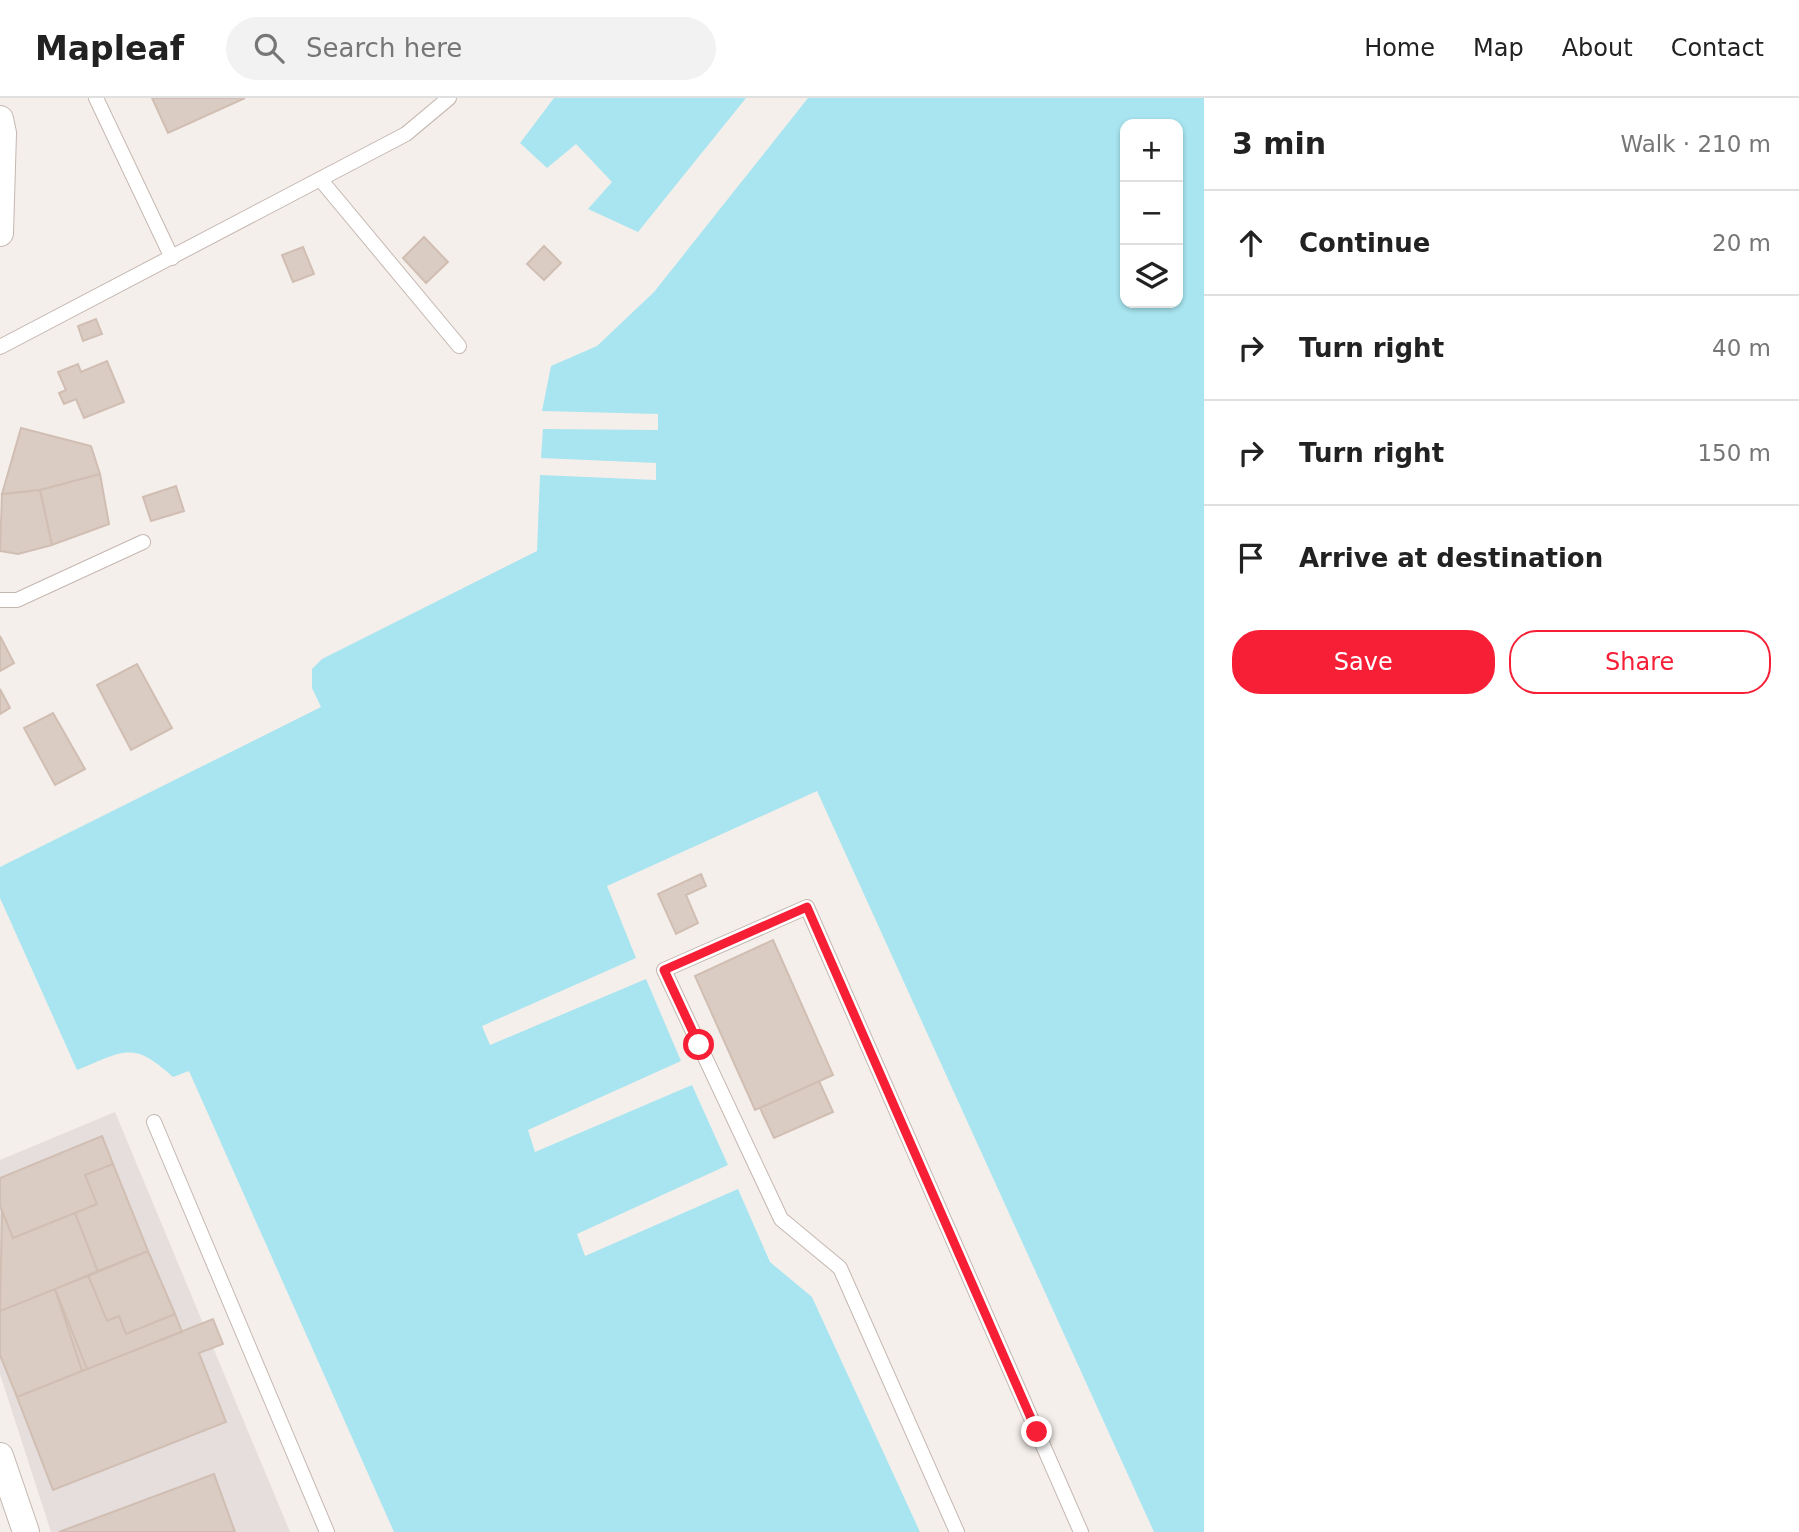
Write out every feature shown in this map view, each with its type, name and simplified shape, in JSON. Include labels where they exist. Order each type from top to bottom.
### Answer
[{"type":"street","points":[[0,119],[0,233]]},
{"type":"street","points":[[0,1456],[26,1532]]},
{"type":"lane","points":[[96,98],[172,258]]},
{"type":"lane","points":[[0,347],[406,134],[449,98]]},
{"type":"lane","points":[[320,179],[459,346]]},
{"type":"lane","points":[[0,600],[17,600],[143,542]]},
{"type":"lane","points":[[957,1532],[840,1268],[781,1219],[664,970],[807,907],[1081,1532]]},
{"type":"lane","points":[[155,1122],[327,1532]]},
{"type":"shaded area","points":[[115,1112],[290,1532],[51,1532],[0,1374],[0,1160]]},
{"type":"water","points":[[554,98],[746,98],[638,232],[588,209],[612,182],[576,144],[547,168],[520,143]]},
{"type":"water","points":[[808,98],[1204,98],[1204,1532],[1154,1532],[817,791],[607,886],[636,958],[482,1026],[490,1045],[646,979],[681,1061],[528,1130],[535,1152],[692,1085],[728,1165],[577,1234],[585,1256],[738,1189],[770,1262],[812,1297],[920,1532],[394,1532],[189,1071],[173,1077],[148,1058],[128,1052],[77,1070],[0,898],[0,867],[321,707],[312,688],[312,669],[322,659],[537,551],[540,475],[656,480],[656,463],[541,458],[543,429],[658,430],[658,414],[542,411],[551,366],[597,346],[654,292]]},
{"type":"building","points":[[152,98],[245,98],[168,133]]},
{"type":"building","points":[[424,237],[448,262],[426,283],[403,258]]},
{"type":"building","points":[[544,246],[561,263],[544,280],[527,264]]},
{"type":"building","points":[[303,247],[314,274],[293,282],[282,255]]},
{"type":"building","points":[[96,319],[102,334],[83,341],[78,326]]},
{"type":"building","points":[[107,361],[124,402],[84,418],[76,399],[64,404],[59,393],[66,390],[58,372],[78,364],[81,372]]},
{"type":"building","points":[[21,428],[91,446],[100,474],[40,490],[2,494]]},
{"type":"building","points":[[100,474],[109,524],[52,545],[40,490]]},
{"type":"building","points":[[176,486],[184,511],[151,521],[143,497]]},
{"type":"building","points":[[40,490],[52,545],[18,554],[0,551],[2,494]]},
{"type":"building","points":[[0,636],[14,663],[0,671]]},
{"type":"building","points":[[137,664],[172,728],[131,750],[97,685]]},
{"type":"building","points":[[0,689],[10,708],[0,714]]},
{"type":"building","points":[[53,713],[85,769],[55,785],[24,728]]},
{"type":"building","points":[[701,874],[706,886],[686,895],[698,923],[676,934],[658,894]]},
{"type":"building","points":[[773,940],[833,1075],[755,1110],[695,976]]},
{"type":"building","points":[[819,1081],[833,1112],[774,1138],[760,1108]]},
{"type":"building","points":[[102,1136],[113,1164],[85,1175],[97,1204],[13,1238],[0,1206],[0,1178]]},
{"type":"building","points":[[113,1164],[148,1251],[98,1272],[75,1213],[97,1204],[85,1175]]},
{"type":"building","points":[[2,1211],[13,1238],[75,1213],[98,1272],[0,1311]]},
{"type":"building","points":[[148,1251],[175,1314],[126,1334],[119,1316],[107,1321],[88,1275]]},
{"type":"building","points":[[88,1275],[107,1321],[119,1316],[126,1334],[175,1314],[182,1332],[82,1371],[55,1289]]},
{"type":"building","points":[[55,1289],[87,1369],[17,1397],[0,1355],[0,1311]]},
{"type":"building","points":[[213,1319],[223,1344],[199,1353],[226,1422],[53,1490],[17,1397]]},
{"type":"building","points":[[214,1474],[235,1532],[59,1532]]},
{"type":"route","points":[[699,1045],[664,970],[807,907],[1037,1432]]}]
